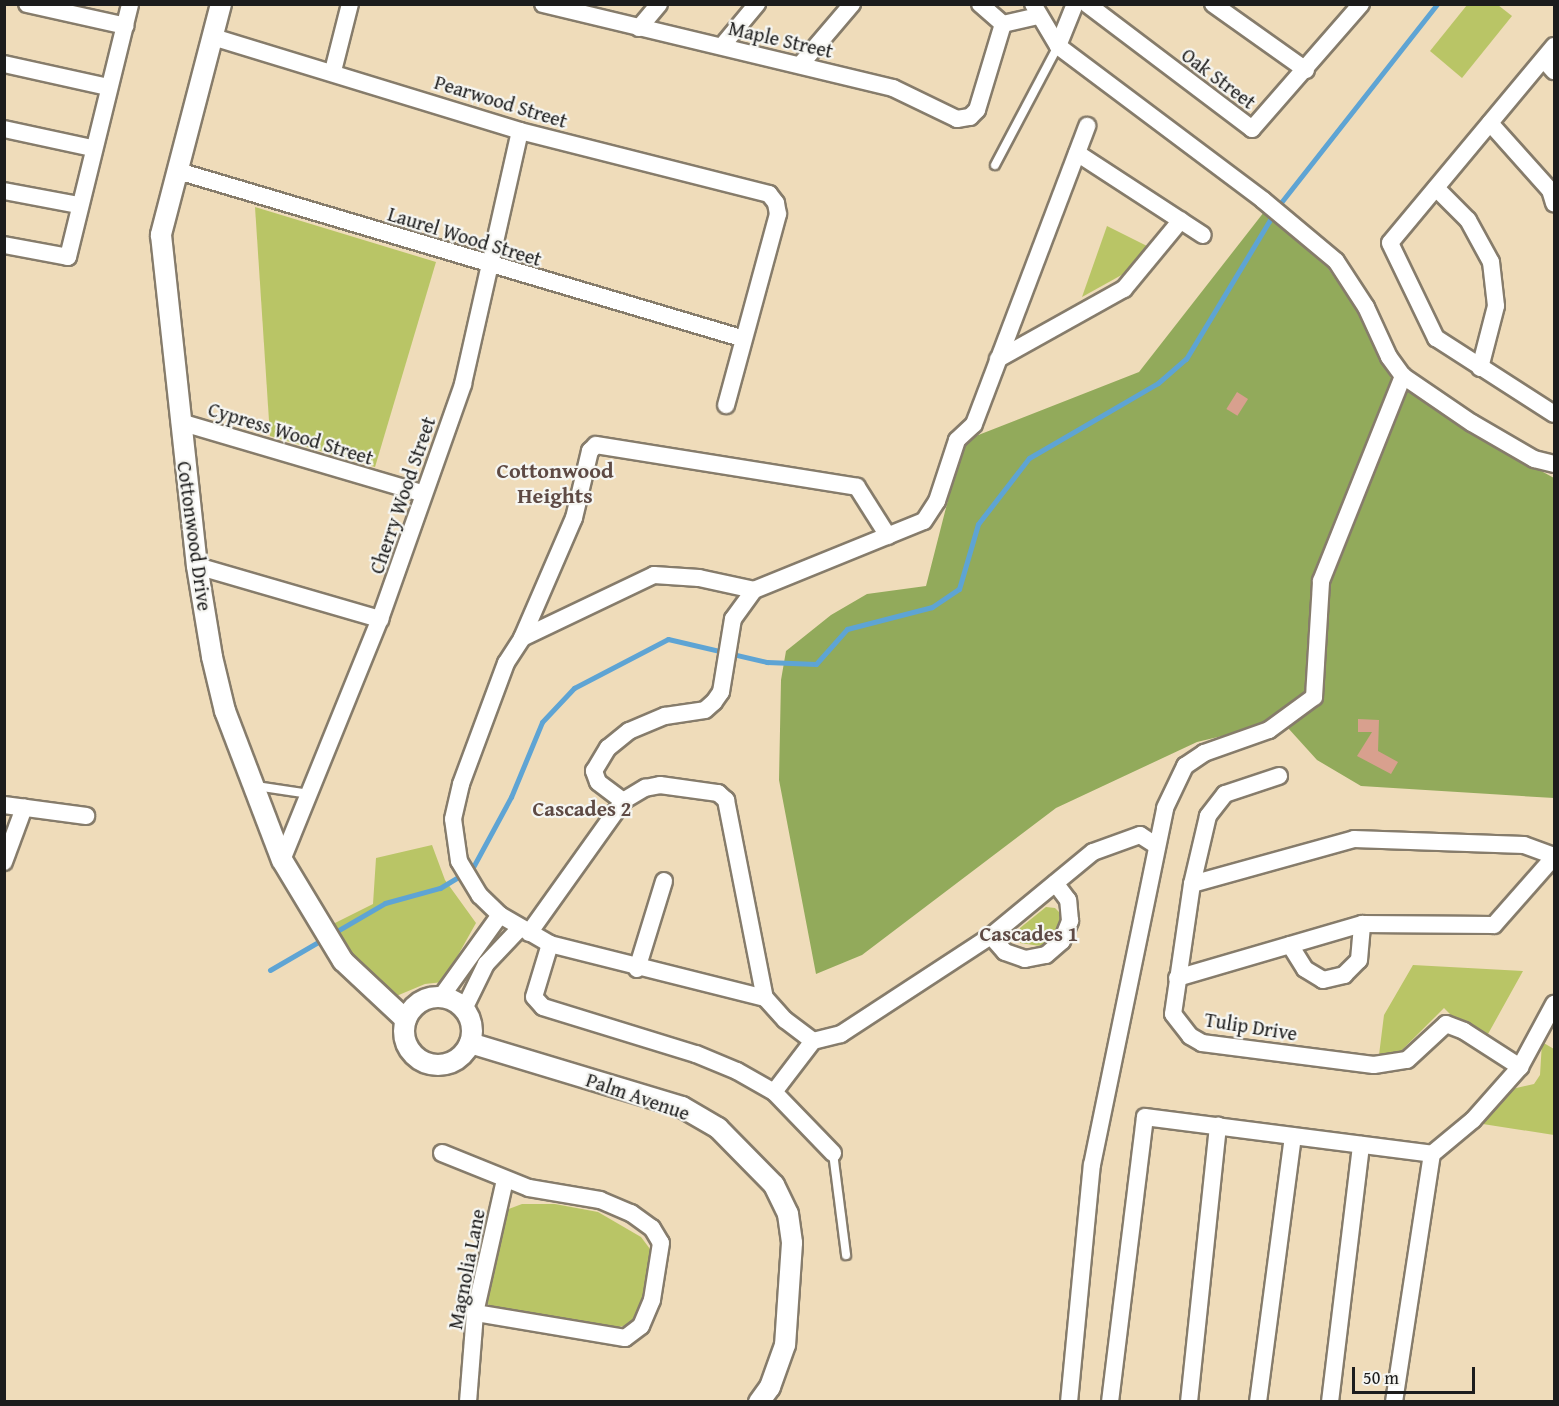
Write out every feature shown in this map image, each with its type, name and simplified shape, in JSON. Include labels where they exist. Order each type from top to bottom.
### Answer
[{"type":"street","points":[[27,4],[126,26]]},
{"type":"street","points":[[4,246],[68,257],[78,205],[130,4]]},
{"type":"street","name":"Cottonwood Drive","points":[[221,4],[161,235],[196,566],[225,711],[256,786],[282,860],[343,961],[406,1020]]},
{"type":"street","points":[[333,71],[350,4]]},
{"type":"street","points":[[639,28],[659,4]]},
{"type":"street","points":[[722,46],[757,4]]},
{"type":"street","points":[[801,64],[852,4]]},
{"type":"street","points":[[980,4],[1003,24],[1036,10],[1058,46],[1263,200],[1336,261],[1366,307],[1389,357],[1403,376],[1472,423],[1534,459],[1554,464]]},
{"type":"street","points":[[1058,46],[1075,4]]},
{"type":"street","name":"Oak Street","points":[[1087,4],[1252,129],[1306,70],[1353,7]]},
{"type":"street","points":[[1213,4],[1306,70]]},
{"type":"street","name":"Maple Street","points":[[554,6],[893,88],[957,119],[970,117],[977,110],[1003,24]]},
{"type":"street","name":"Pearwood Street","points":[[213,37],[333,71],[520,131],[769,194],[776,203],[778,214],[741,338]]},
{"type":"street","points":[[1554,46],[1549,65],[1490,123],[1390,243],[1436,338],[1479,368],[1554,412]]},
{"type":"street","points":[[4,64],[108,87]]},
{"type":"street","points":[[1490,123],[1551,190],[1554,203]]},
{"type":"street","points":[[623,801],[598,782],[594,771],[608,748],[629,731],[664,716],[705,710],[714,702],[721,692],[733,619],[754,590],[924,521],[937,501],[957,440],[974,424],[1087,126]]},
{"type":"street","points":[[4,129],[92,148]]},
{"type":"street","name":"Cherry Wood Street","points":[[282,860],[380,619],[464,384],[520,131]]},
{"type":"street","points":[[1077,153],[1203,235]]},
{"type":"street","name":"Laurel Wood Street","points":[[178,171],[491,266],[741,338]]},
{"type":"street","points":[[1436,188],[1468,220],[1491,262],[1496,306],[1479,368]]},
{"type":"street","points":[[4,191],[78,205]]},
{"type":"street","points":[[998,358],[1124,289],[1181,220]]},
{"type":"street","points":[[726,405],[741,338]]},
{"type":"street","points":[[1069,1401],[1092,1165],[1165,808],[1185,766],[1204,753],[1269,730],[1314,697],[1321,581],[1403,376]]},
{"type":"street","name":"Cypress Wood Street","points":[[180,422],[424,494]]},
{"type":"street","points":[[765,998],[638,969],[550,944],[500,915],[480,896],[459,861],[453,819],[461,784],[506,663],[522,638],[574,518],[590,451],[596,445],[857,487],[888,536]]},
{"type":"street","points":[[196,566],[380,619]]},
{"type":"street","points":[[522,638],[654,575],[699,578],[754,590]]},
{"type":"street","name":"Tulip Drive","points":[[1279,776],[1225,794],[1208,816],[1192,884],[1173,1014],[1190,1036],[1202,1043],[1374,1065],[1407,1060],[1446,1024],[1464,1031],[1520,1067]]},
{"type":"street","points":[[464,1009],[486,964],[525,931],[623,801],[645,788],[660,785],[718,793],[726,800],[765,998],[785,1020],[813,1041]]},
{"type":"street","points":[[4,805],[86,816]]},
{"type":"street","points":[[4,862],[24,808]]},
{"type":"street","points":[[774,1092],[813,1041],[840,1034],[991,936],[1093,852],[1140,836],[1157,846]]},
{"type":"street","points":[[1177,978],[1362,924],[1494,925],[1554,856],[1524,845],[1354,839],[1192,884]]},
{"type":"street","points":[[638,969],[664,881]]},
{"type":"street","points":[[991,936],[1005,952],[1025,959],[1046,955],[1062,941],[1070,921],[1068,900],[1055,883]]},
{"type":"street","points":[[441,997],[500,915]]},
{"type":"street","points":[[1290,945],[1305,969],[1323,980],[1344,975],[1359,960],[1362,924]]},
{"type":"street","points":[[550,944],[534,997],[543,1007],[696,1054],[774,1092],[833,1154]]},
{"type":"street","points":[[441,997],[464,1009],[472,1031],[470,1043],[453,1062],[427,1064],[407,1046],[406,1020],[414,1008],[426,999],[441,997]]},
{"type":"street","points":[[1394,1401],[1432,1154],[1473,1120],[1520,1067],[1554,1004]]},
{"type":"street","name":"Palm Avenue","points":[[470,1043],[682,1107],[718,1128],[774,1185],[788,1214],[792,1254],[785,1345],[770,1386],[759,1401]]},
{"type":"street","points":[[1110,1401],[1145,1117],[1432,1154]]},
{"type":"street","points":[[1189,1401],[1218,1126]]},
{"type":"street","points":[[1258,1401],[1293,1136]]},
{"type":"street","points":[[1330,1401],[1361,1145]]},
{"type":"street","points":[[442,1153],[505,1180],[600,1200],[631,1213],[651,1228],[661,1243],[660,1268],[641,1326],[625,1338],[476,1313]]},
{"type":"street","name":"Magnolia Lane","points":[[468,1401],[476,1313],[505,1180]]},
{"type":"lane","points":[[995,165],[1058,46]]},
{"type":"lane","points":[[256,786],[309,794]]},
{"type":"lane","points":[[833,1154],[843,1207],[846,1255]]},
{"type":"green space","points":[[1467,5],[1498,5],[1512,16],[1462,78],[1430,51]]},
{"type":"green space","points":[[255,207],[436,262],[375,467],[270,436]]},
{"type":"green space","points":[[1264,212],[1328,268],[1356,309],[1392,380],[1458,425],[1554,478],[1554,798],[1361,786],[1317,760],[1288,728],[1282,714],[1264,726],[1197,742],[1056,808],[862,955],[816,974],[779,780],[781,680],[786,651],[831,615],[867,594],[926,586],[963,441],[1139,372]]},
{"type":"green space","points":[[1107,226],[1147,246],[1127,272],[1082,297]]},
{"type":"green space","points":[[432,845],[445,880],[476,923],[443,982],[425,984],[394,997],[368,977],[329,926],[373,904],[376,858]]},
{"type":"green space","points":[[1046,907],[1055,908],[1061,914],[1056,937],[1047,947],[1020,943],[1020,928]]},
{"type":"green space","points":[[1413,965],[1523,971],[1488,1034],[1456,1020],[1444,1008],[1398,1054],[1379,1055],[1384,1015]]},
{"type":"green space","points":[[1542,1042],[1554,1049],[1554,1135],[1470,1122],[1512,1089],[1534,1084],[1540,1075]]},
{"type":"green space","points":[[522,1204],[555,1204],[598,1212],[641,1237],[650,1249],[649,1277],[637,1314],[627,1326],[617,1327],[493,1309],[484,1300],[506,1210]]},
{"type":"building","points":[[1237,392],[1248,399],[1237,416],[1226,409]]},
{"type":"building","points":[[1358,719],[1379,720],[1378,751],[1398,762],[1391,774],[1357,756],[1372,732],[1358,732]]},
{"type":"waterway","points":[[270,970],[385,903],[440,888],[472,869],[511,797],[542,722],[574,688],[668,639],[767,662],[816,664],[847,629],[932,607],[959,589],[978,524],[1029,458],[1158,383],[1186,359],[1279,205],[1437,4]]},
{"type":"district","name":"Cottonwood Heights","points":[[555,482]]},
{"type":"district","name":"Cascades 2","points":[[582,809]]},
{"type":"district","name":"Cascades 1","points":[[1029,934]]}]
